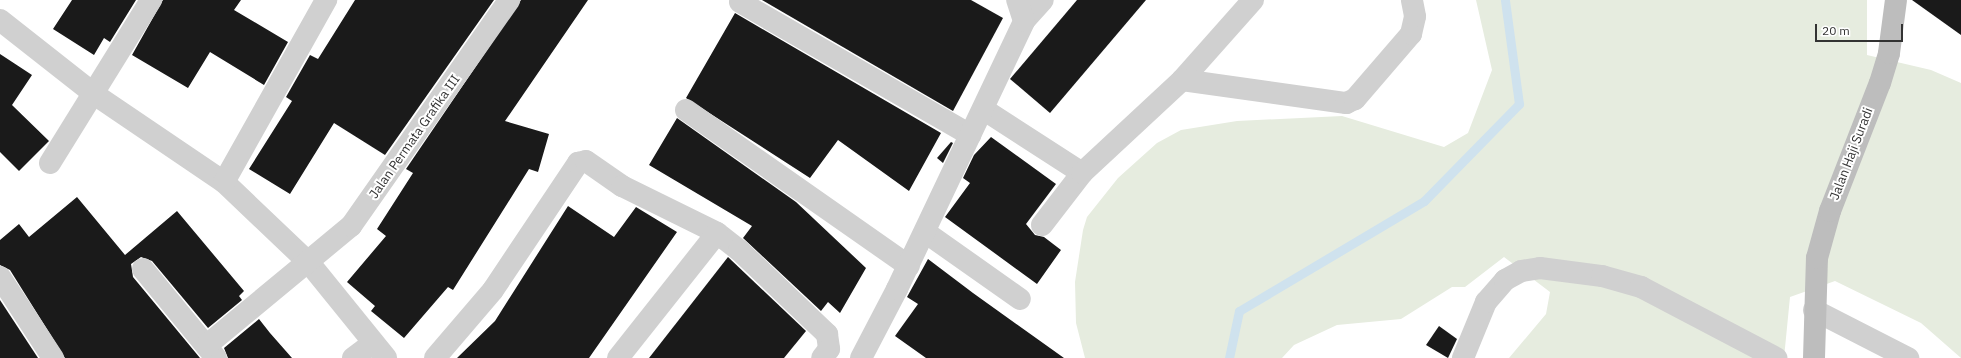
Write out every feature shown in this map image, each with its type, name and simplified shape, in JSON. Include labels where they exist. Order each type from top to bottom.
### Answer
[{"type":"street","points":[[50,163],[151,0]]},
{"type":"street","points":[[224,182],[326,0]]},
{"type":"street","name":"Jalan Permata Grafika III","points":[[212,351],[351,226],[509,0]]},
{"type":"street","points":[[1017,0],[1024,20]]},
{"type":"street","points":[[868,355],[1024,20],[1043,0]]},
{"type":"street","points":[[1042,225],[1082,173],[1182,80],[1253,0]]},
{"type":"street","points":[[1182,80],[1346,103],[1355,99],[1411,34],[1415,16],[1412,0]]},
{"type":"street","name":"Jalan Haji Suradi","points":[[1814,358],[1814,310],[1817,258],[1830,211],[1880,83],[1896,0]]},
{"type":"street","points":[[740,2],[970,135]]},
{"type":"street","points":[[0,20],[94,94],[224,182],[310,264],[380,350],[353,358]]},
{"type":"street","points":[[983,109],[1082,173]]},
{"type":"street","points":[[686,110],[909,266]]},
{"type":"street","points":[[435,358],[493,290],[578,163],[586,161],[622,186],[717,233],[769,275],[827,334],[829,349],[822,358]]},
{"type":"street","points":[[925,232],[1020,299]]},
{"type":"street","points":[[618,358],[717,233]]},
{"type":"street","points":[[144,268],[212,351]]},
{"type":"street","points":[[1463,358],[1486,302],[1505,280],[1521,271],[1540,268],[1602,276],[1641,287],[1776,358]]},
{"type":"street","points":[[0,277],[53,358]]},
{"type":"street","points":[[1814,310],[1908,358]]},
{"type":"shaded area","points":[[1476,0],[1867,0],[1867,55],[1931,70],[1961,83],[1961,358],[1921,323],[1835,281],[1790,297],[1784,358],[1509,358],[1546,314],[1550,292],[1504,257],[1465,287],[1452,287],[1401,319],[1337,325],[1294,345],[1282,358],[1085,358],[1076,323],[1075,282],[1083,230],[1087,217],[1118,178],[1157,143],[1181,130],[1237,121],[1342,116],[1444,147],[1468,133],[1492,70]]},
{"type":"building","points":[[72,0],[136,0],[110,42],[104,38],[94,55],[53,29]]},
{"type":"building","points":[[163,0],[241,0],[234,10],[288,42],[264,85],[210,52],[188,88],[132,55]]},
{"type":"building","points":[[355,0],[494,0],[385,155],[334,123],[290,194],[249,169],[292,101],[286,97],[310,55],[318,59]]},
{"type":"building","points":[[521,0],[588,0],[505,121],[549,134],[538,172],[529,169],[453,290],[448,287],[404,338],[371,311],[375,306],[347,282],[386,236],[377,229],[413,173],[406,169]]},
{"type":"building","points":[[762,0],[971,0],[1003,18],[953,111]]},
{"type":"building","points":[[1077,0],[1146,0],[1050,113],[1010,79]]},
{"type":"building","points":[[1912,0],[1961,0],[1961,35]]},
{"type":"building","points":[[735,13],[941,133],[909,191],[838,140],[810,178],[686,98]]},
{"type":"building","points":[[0,54],[32,75],[12,105],[49,141],[19,171],[0,152]]},
{"type":"building","points":[[677,118],[796,202],[866,268],[840,313],[828,302],[821,311],[743,238],[752,226],[649,165]]},
{"type":"building","points":[[991,137],[1056,184],[1026,224],[1035,235],[1044,237],[1061,250],[1037,284],[945,217],[970,183],[963,178],[974,155]]},
{"type":"building","points":[[951,142],[953,143],[943,163],[937,158]]},
{"type":"building","points":[[77,197],[125,255],[177,211],[244,291],[239,296],[242,300],[208,328],[152,261],[141,257],[131,264],[133,277],[200,358],[65,358],[10,270],[0,265],[0,240],[19,224],[29,237]]},
{"type":"building","points":[[568,206],[614,237],[636,207],[677,232],[589,358],[457,358],[495,321]]},
{"type":"building","points":[[728,257],[806,331],[784,358],[649,358]]},
{"type":"building","points":[[928,259],[1064,358],[926,358],[895,336],[918,304],[907,297]]},
{"type":"building","points":[[0,300],[38,358],[0,358]]},
{"type":"building","points":[[259,319],[292,358],[228,358],[224,348]]},
{"type":"building","points":[[1439,326],[1457,339],[1448,358],[1426,345]]},
{"type":"waterway","points":[[1229,358],[1239,311],[1424,201],[1519,104],[1505,0]]}]
